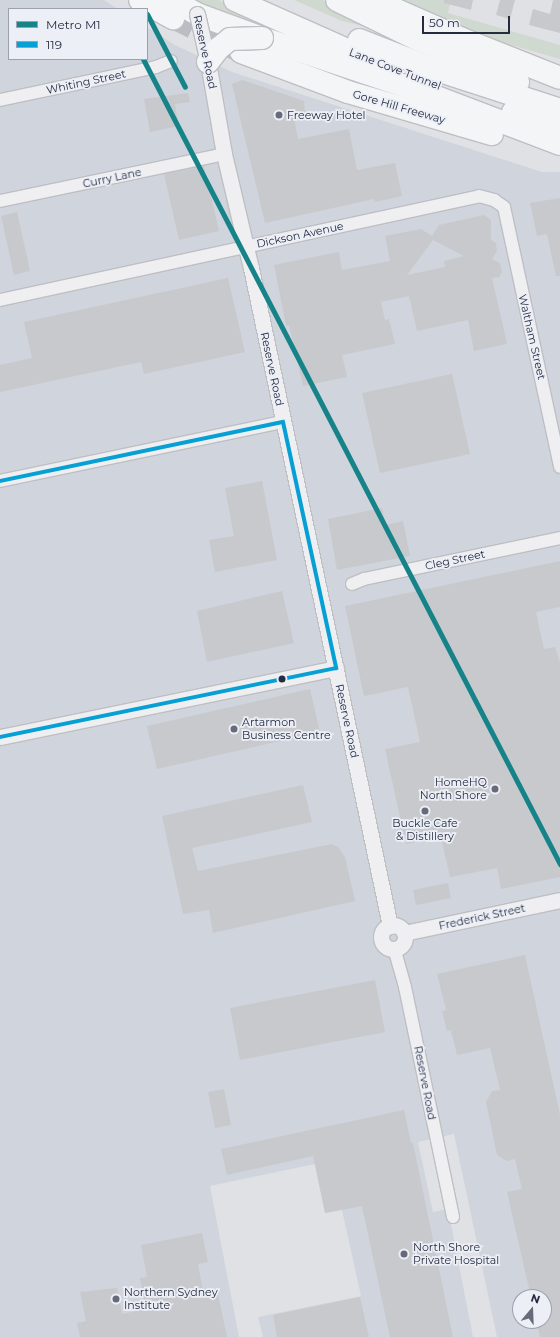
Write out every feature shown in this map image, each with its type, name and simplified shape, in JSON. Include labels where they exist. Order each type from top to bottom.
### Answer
[{"type":"highway","points":[[140,0],[173,9],[195,7],[262,38],[431,95],[560,144]]},
{"type":"highway","name":"Lane Cove Tunnel","points":[[235,0],[367,60],[431,84],[560,127]]},
{"type":"highway","name":"Lane Cove Tunnel","points":[[270,0],[362,41],[431,68],[560,110]]},
{"type":"highway","points":[[337,0],[478,66],[560,97]]},
{"type":"highway","points":[[374,0],[462,39],[560,78]]},
{"type":"highway","points":[[208,62],[219,48],[230,40],[262,38]]},
{"type":"highway","name":"Gore Hill Freeway","points":[[240,52],[348,92],[560,154]]},
{"type":"street","name":"Reserve Road","points":[[195,7],[208,62],[224,154],[246,247],[390,926]]},
{"type":"street","name":"Whiting Street","points":[[0,100],[156,67],[172,61]]},
{"type":"street","name":"Curry Lane","points":[[0,201],[224,154]]},
{"type":"street","name":"Dickson Avenue","points":[[0,300],[479,196],[494,200],[504,207]]},
{"type":"street","name":"Waltham Street","points":[[504,207],[560,467]]},
{"type":"street","points":[[0,481],[283,422]]},
{"type":"street","name":"Cleg Street","points":[[352,584],[364,579],[560,538]]},
{"type":"street","points":[[0,737],[336,668]]},
{"type":"street","name":"Frederick Street","points":[[404,933],[560,900]]},
{"type":"street","points":[[390,926],[400,928],[404,933],[401,945],[394,948],[386,947],[382,941],[383,930],[390,926]]},
{"type":"street","name":"Reserve Road","points":[[394,948],[405,987],[453,1218]]},
{"type":"shaded area","points":[[0,0],[104,0],[116,8],[8,8],[8,60],[148,60],[148,28],[175,45],[232,72],[542,172],[560,172],[560,1337],[497,1337],[454,1134],[418,1142],[433,1212],[448,1209],[473,1337],[263,1337],[258,1317],[361,1296],[342,1210],[325,1213],[315,1164],[210,1186],[239,1337],[0,1337]]},
{"type":"shaded area","points":[[190,0],[219,0],[257,25],[409,83]]},
{"type":"shaded area","points":[[294,0],[323,0],[368,23],[480,72],[411,50],[367,27],[342,21]]},
{"type":"shaded area","points":[[405,0],[451,0],[448,13],[560,45],[560,59],[487,38]]},
{"type":"building","points":[[444,0],[473,0],[471,10],[444,3]]},
{"type":"building","points":[[500,0],[515,0],[510,19],[496,15]]},
{"type":"building","points":[[553,0],[560,0],[560,33],[529,25],[533,9],[550,14]]},
{"type":"building","points":[[242,80],[304,101],[305,114],[294,117],[298,139],[349,129],[357,170],[395,163],[402,196],[375,202],[374,199],[265,223],[232,84]]},
{"type":"building","points":[[188,93],[190,102],[175,104],[179,126],[150,132],[144,99]]},
{"type":"building","points":[[204,166],[219,231],[179,240],[164,174]]},
{"type":"building","points":[[560,198],[560,276],[556,276],[547,234],[537,236],[530,203]]},
{"type":"building","points":[[17,212],[30,271],[14,275],[1,216]]},
{"type":"building","points":[[484,215],[491,220],[491,240],[496,243],[497,251],[492,259],[500,263],[502,272],[499,277],[492,278],[507,344],[474,351],[468,320],[417,331],[409,296],[381,302],[385,320],[389,319],[395,344],[342,355],[347,377],[303,386],[289,325],[286,326],[274,265],[339,252],[342,270],[390,261],[385,236],[421,229],[432,236],[439,225]],"holes":[[[433,240],[464,256],[444,261],[445,267],[407,275]]]},
{"type":"building","points":[[228,278],[245,352],[144,374],[141,362],[0,392],[0,365],[32,358],[24,322]]},
{"type":"building","points":[[452,374],[470,454],[380,473],[362,393]]},
{"type":"building","points":[[262,481],[277,560],[215,572],[209,540],[234,536],[225,488]]},
{"type":"building","points":[[382,508],[386,525],[403,521],[410,556],[337,570],[328,519]]},
{"type":"building","points":[[560,561],[560,607],[536,612],[544,649],[555,647],[560,663],[560,877],[501,889],[497,868],[450,877],[441,837],[406,844],[385,749],[420,742],[408,687],[364,696],[345,606]]},
{"type":"building","points":[[282,591],[294,643],[207,662],[197,611]]},
{"type":"building","name":"Artarmon Business Centre","points":[[310,689],[320,732],[157,769],[147,726]]},
{"type":"building","points":[[303,785],[312,822],[192,848],[198,871],[332,844],[338,847],[345,857],[355,901],[213,933],[209,910],[183,914],[162,816]]},
{"type":"building","points":[[448,883],[451,898],[416,905],[413,890]]},
{"type":"building","points":[[525,955],[560,1115],[560,1337],[540,1337],[538,1329],[552,1329],[552,1289],[529,1289],[507,1192],[522,1189],[515,1159],[507,1161],[497,1155],[486,1102],[492,1091],[500,1090],[490,1048],[457,1055],[451,1030],[447,1031],[442,1011],[446,1010],[437,974]]},
{"type":"building","points":[[375,980],[385,1032],[240,1060],[230,1008]]},
{"type":"building","points":[[224,1089],[231,1125],[215,1128],[208,1092]]},
{"type":"building","name":"North Shore Private Hospital","points":[[404,1110],[411,1143],[413,1143],[453,1337],[390,1337],[362,1206],[325,1213],[313,1156],[227,1175],[221,1149]]},
{"type":"building","points":[[202,1233],[208,1262],[198,1264],[204,1297],[218,1294],[227,1337],[80,1337],[77,1323],[86,1321],[80,1292],[117,1288],[122,1314],[146,1309],[140,1278],[147,1277],[141,1245]]},
{"type":"building","points":[[360,1297],[369,1337],[277,1337],[273,1315]]},
{"type":"tunnel","points":[[173,18],[239,51]]},
{"type":"metro line","name":"M1","points":[[148,16],[185,87]]},
{"type":"metro line","name":"M1","points":[[144,60],[560,864]]},
{"type":"transit line","name":"119","points":[[0,481],[283,422],[336,668],[0,737]]},
{"type":"place","name":"Freeway Hotel","points":[[279,115]]},
{"type":"place","name":"Artarmon Business Centre","points":[[234,729]]},
{"type":"place","name":"HomeHQ North Shore","points":[[495,789]]},
{"type":"place","name":"Buckle Cafe & Distillery","points":[[425,811]]},
{"type":"place","name":"North Shore Private Hospital","points":[[404,1254]]},
{"type":"place","name":"Northern Sydney Institute","points":[[116,1299]]}]
